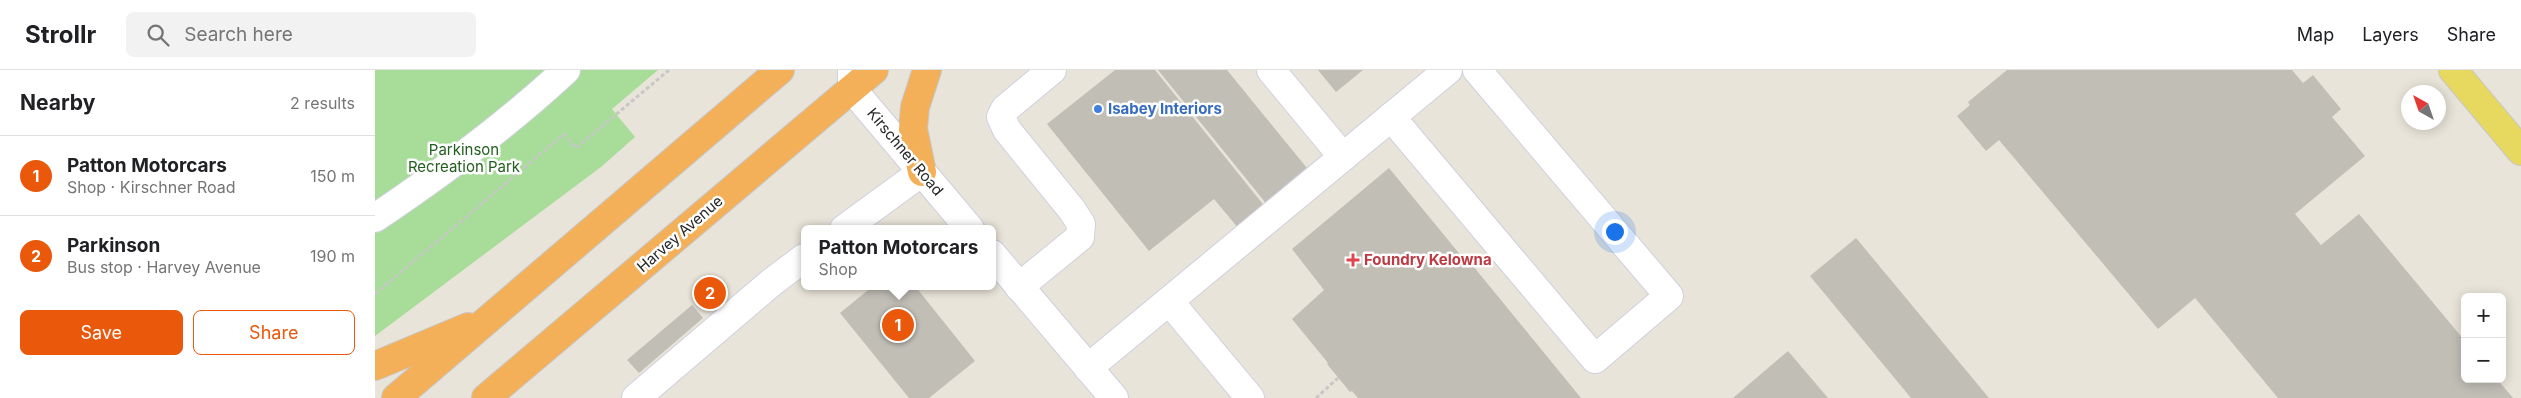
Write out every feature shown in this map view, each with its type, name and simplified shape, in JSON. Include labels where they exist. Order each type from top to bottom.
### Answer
[{"type":"highway","points":[[396,398],[780,70]]},
{"type":"highway","name":"Harvey Avenue","points":[[486,398],[852,79],[874,70]]},
{"type":"highway","points":[[922,172],[913,129],[915,107],[927,70]]},
{"type":"highway","points":[[375,366],[490,318]]},
{"type":"main road","points":[[2453,70],[2521,152]]},
{"type":"street","points":[[375,218],[431,181],[531,103],[566,70]]},
{"type":"street","points":[[1019,287],[1080,237],[1081,224],[1007,130],[1001,117],[1005,109],[1052,70]]},
{"type":"street","points":[[1271,70],[1343,157]]},
{"type":"street","points":[[1088,368],[1447,70]]},
{"type":"street","points":[[1391,117],[1595,359],[1669,296],[1477,70]]},
{"type":"street","name":"Kirschner Road","points":[[852,79],[922,172],[967,225]]},
{"type":"street","points":[[849,225],[922,172]]},
{"type":"street","points":[[996,259],[1114,398]]},
{"type":"street","points":[[636,398],[772,282],[801,260]]},
{"type":"street","points":[[1169,301],[1251,398]]},
{"type":"path","points":[[375,294],[564,134],[577,148],[669,70]]},
{"type":"path","points":[[1316,398],[1338,378]]},
{"type":"green space","name":"Parkinson Recreation Park","points":[[375,70],[658,70],[612,109],[635,137],[601,167],[375,336]]},
{"type":"building","points":[[1115,70],[1155,70],[1266,208],[1239,229],[1214,199],[1149,251],[1047,124]]},
{"type":"building","points":[[1158,70],[1227,70],[1311,173],[1269,207]]},
{"type":"building","points":[[1318,70],[1363,70],[1336,92]]},
{"type":"building","points":[[2007,70],[2292,70],[2303,83],[2313,75],[2341,109],[2332,117],[2365,156],[2295,214],[2321,245],[2359,214],[2461,336],[2461,383],[2500,383],[2513,398],[2278,398],[2195,298],[2158,329],[1999,140],[1986,151],[1957,116],[1970,105],[1968,102]]},
{"type":"building","points":[[1389,168],[1467,263],[1469,261],[1581,398],[1358,398],[1352,391],[1350,392],[1292,319],[1324,290],[1292,249]]},
{"type":"building","points":[[1856,238],[1989,398],[1911,398],[1810,276]]},
{"type":"building","points":[[868,290],[918,290],[975,361],[929,398],[909,398],[840,313]]},
{"type":"building","points":[[692,305],[703,318],[639,373],[627,360]]},
{"type":"building","points":[[1788,351],[1828,398],[1733,398]]},
{"type":"place","name":"Isabey Interiors","points":[[1098,109]]},
{"type":"place","name":"Foundry Kelowna","points":[[1353,260]]},
{"type":"place","name":"Parkinson","points":[[710,293]]},
{"type":"place","name":"Patton Motorcars","points":[[898,325]]}]
